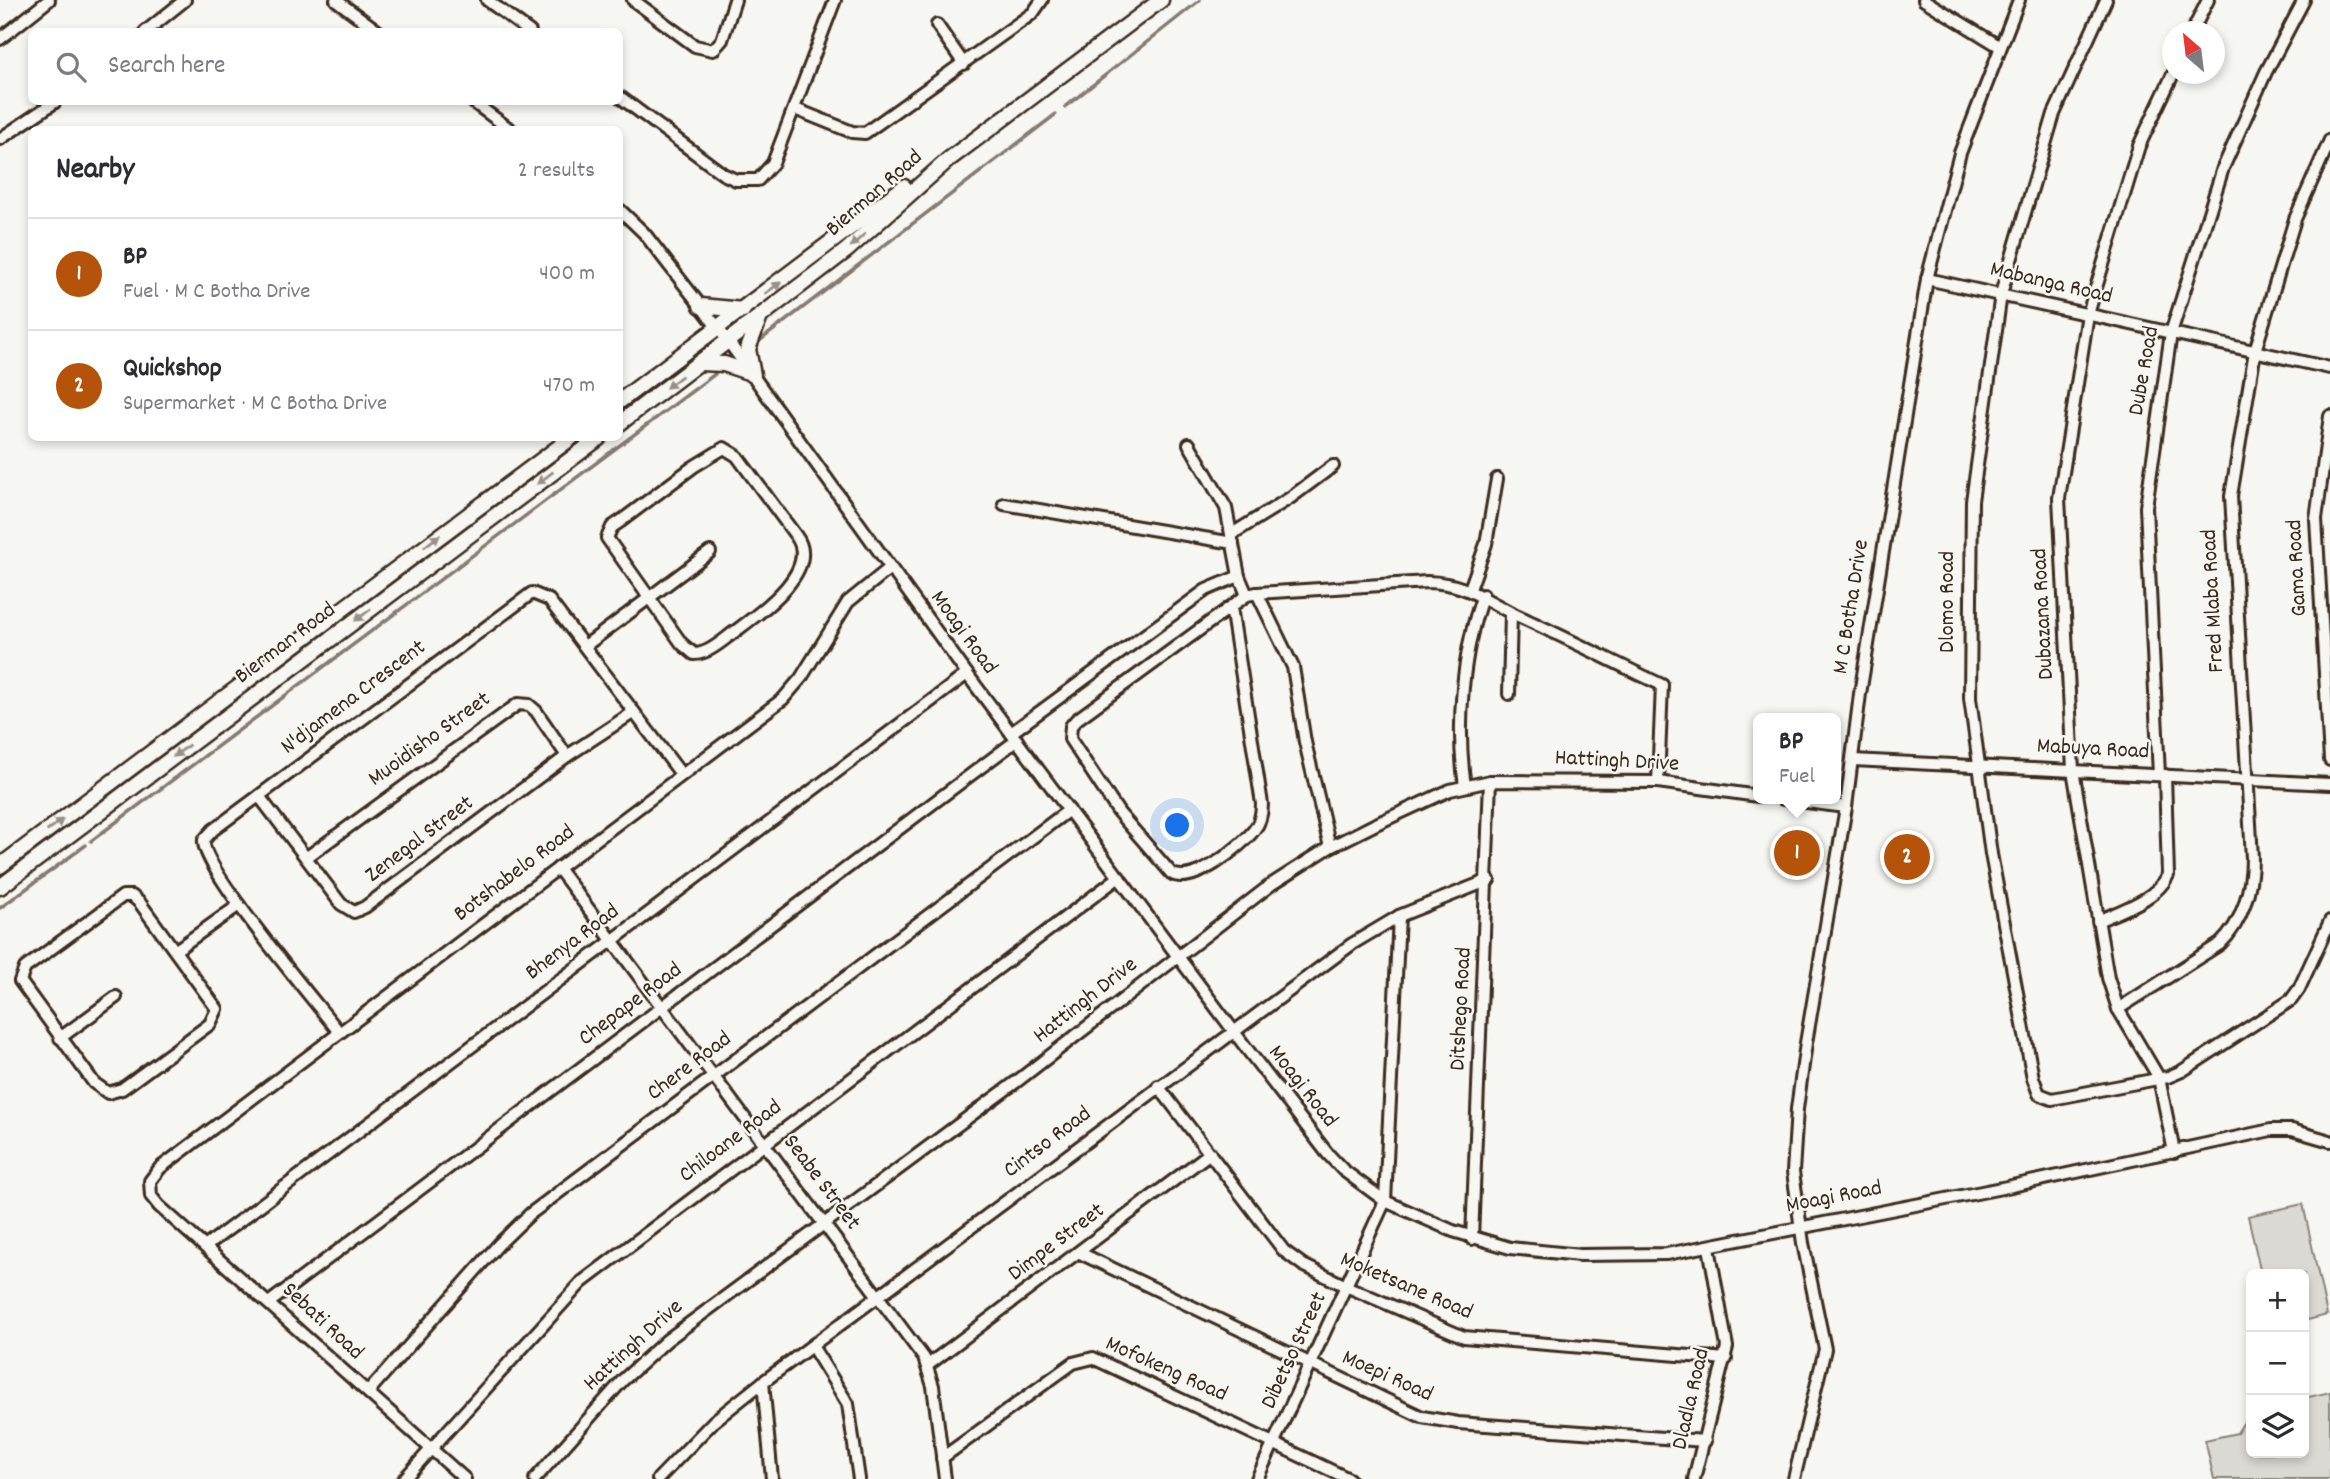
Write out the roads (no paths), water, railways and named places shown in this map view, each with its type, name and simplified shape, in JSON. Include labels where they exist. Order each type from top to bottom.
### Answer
[{"type":"main road","name":"Bierman Road","points":[[623,399],[1150,0]]},
{"type":"main road","name":"Bierman Road","points":[[623,420],[847,250],[948,160],[1161,0]]},
{"type":"main road","points":[[701,306],[743,310]]},
{"type":"main road","points":[[752,374],[748,349],[760,316]]},
{"type":"main road","points":[[699,363],[724,363],[752,374]]},
{"type":"main road","name":"Bierman Road","points":[[0,866],[567,441]]},
{"type":"main road","name":"Bierman Road","points":[[0,887],[596,441]]},
{"type":"street","points":[[0,39],[49,0]]},
{"type":"street","points":[[150,28],[185,0]]},
{"type":"street","points":[[336,0],[374,28]]},
{"type":"street","points":[[487,0],[525,28]]},
{"type":"street","points":[[633,0],[695,46],[708,50],[720,44],[735,0]]},
{"type":"street","points":[[623,99],[723,174],[748,182],[758,180],[774,163],[835,0]]},
{"type":"street","points":[[794,109],[852,132],[865,133],[1033,13],[1042,0]]},
{"type":"street","points":[[1924,0],[1999,46]]},
{"type":"street","name":"M C Botha Drive","points":[[1794,1479],[1825,1349],[1800,1225],[1793,1172],[1797,1110],[1846,807],[1886,523],[1927,279],[1959,153],[2019,0]]},
{"type":"street","name":"Dlomo Road","points":[[2106,0],[2054,114],[2001,294],[1972,501],[1969,676],[1977,764],[2008,951],[2033,1078],[2039,1094],[2052,1099],[2159,1078]]},
{"type":"street","points":[[2198,21],[2208,0]]},
{"type":"street","name":"Dube Road","points":[[2098,922],[2148,897],[2161,886],[2168,875],[2146,508],[2171,333],[2223,168],[2272,60],[2304,0]]},
{"type":"street","points":[[937,24],[964,64]]},
{"type":"street","name":"Dubazana Road","points":[[2169,84],[2134,161],[2088,314],[2059,498],[2073,770],[2098,922],[2111,994],[2159,1078],[2174,1152]]},
{"type":"street","points":[[0,139],[51,105]]},
{"type":"street","points":[[477,105],[506,126]]},
{"type":"street","name":"Fred Mlaba Road","points":[[2118,1009],[2217,947],[2233,929],[2249,892],[2252,877],[2230,507],[2255,351],[2297,212],[2330,140]]},
{"type":"street","name":"Moagi Road","points":[[623,213],[644,233],[718,327],[967,674],[1177,957],[1327,1153],[1343,1170],[1385,1201],[1472,1239],[1510,1248],[1599,1255],[1654,1255],[1709,1247],[1800,1225],[2280,1129],[2329,1138]]},
{"type":"street","name":"Mabanga Road","points":[[1927,279],[2330,368]]},
{"type":"street","name":"Gama Road","points":[[2330,416],[2316,519],[2330,760]]},
{"type":"street","points":[[1189,444],[1226,508],[1239,576],[1293,667],[1305,742],[1330,847]]},
{"type":"street","points":[[730,449],[801,541],[803,556],[776,601],[700,654],[694,654],[682,643],[649,598],[608,542],[607,533],[693,467],[719,450],[730,449]]},
{"type":"street","points":[[1004,504],[1233,538],[1333,466]]},
{"type":"street","points":[[1470,589],[1486,544],[1497,479]]},
{"type":"street","points":[[585,646],[710,552]]},
{"type":"street","name":"Botshabelo Road","points":[[151,1196],[150,1181],[160,1168],[783,699],[801,678],[848,602],[890,568]]},
{"type":"street","name":"Chepape Road","points":[[270,1302],[663,1007],[1206,590],[1239,576]]},
{"type":"street","points":[[1231,607],[1262,814],[1253,831],[1227,855],[1192,876],[1177,877],[1165,868],[1119,813],[1074,746],[1069,732],[1076,720],[1231,607],[1252,594],[1427,582],[1453,583],[1470,589],[1511,612],[1661,685],[1658,782]]},
{"type":"street","name":"N'djamena Crescent","points":[[339,1031],[239,905],[206,856],[203,846],[208,834],[526,596],[538,593],[549,600],[681,774]]},
{"type":"street","points":[[1465,786],[1459,747],[1460,724],[1475,618],[1483,596]]},
{"type":"street","points":[[1509,694],[1511,612]]},
{"type":"street","name":"Bhenya Road","points":[[206,1246],[967,674]]},
{"type":"street","name":"Muoidisho Street","points":[[307,858],[518,704],[529,705],[536,711],[567,756]]},
{"type":"street","name":"Zenegal Street","points":[[259,796],[341,904],[349,911],[359,910],[567,756],[634,712]]},
{"type":"street","name":"Mabuya Road","points":[[1853,760],[1977,764],[2330,784]]},
{"type":"street","name":"Hattingh Drive","points":[[535,1479],[646,1357],[1272,884],[1330,847],[1465,786],[1490,781],[1658,782],[1753,795]]},
{"type":"street","name":"Ditshego Road","points":[[1472,1239],[1489,880],[1490,781]]},
{"type":"street","points":[[1822,804],[1846,807]]},
{"type":"street","name":"Chere Road","points":[[368,1392],[523,1221],[1069,810]]},
{"type":"street","name":"Seabe Street","points":[[558,868],[824,1224],[881,1296],[928,1365],[945,1479]]},
{"type":"street","name":"Chiloane Road","points":[[404,1479],[582,1282],[1119,877]]},
{"type":"street","name":"Cintso Road","points":[[658,1479],[714,1421],[763,1382],[1233,1030],[1366,934],[1399,916],[1489,880]]},
{"type":"street","points":[[128,895],[140,902],[215,1003],[217,1014],[210,1024],[122,1089],[108,1093],[98,1088],[60,1038],[22,986],[21,976],[25,968],[117,899],[128,895]]},
{"type":"street","points":[[176,950],[239,905]]},
{"type":"street","points":[[1385,1201],[1399,916]]},
{"type":"street","points":[[2159,1078],[2182,1071],[2291,1000],[2299,989],[2330,921]]},
{"type":"street","points":[[60,1038],[116,997]]},
{"type":"street","name":"Moketsane Road","points":[[1158,1086],[1284,1251],[1303,1265],[1348,1287],[1464,1337],[1726,1359]]},
{"type":"street","name":"Dimpe Street","points":[[928,1365],[1210,1153]]},
{"type":"street","name":"Sebati Road","points":[[151,1196],[465,1479]]},
{"type":"street","name":"Dibetso Street","points":[[1258,1479],[1312,1366],[1385,1201]]},
{"type":"street","name":"Dladla Road","points":[[1694,1479],[1726,1359],[1727,1335],[1709,1247]]},
{"type":"street","name":"Moepi Road","points":[[1080,1253],[1312,1366],[1434,1420],[1704,1441]]},
{"type":"street","points":[[812,1346],[848,1404],[859,1479]]},
{"type":"street","name":"Mofokeng Road","points":[[943,1458],[1073,1363],[1088,1358],[1110,1364],[1349,1479]]},
{"type":"street","points":[[763,1382],[772,1479]]},
{"type":"waterway","points":[[1065,107],[1200,0]]},
{"type":"waterway","points":[[758,342],[1056,114]]},
{"type":"waterway","points":[[91,841],[715,374]]},
{"type":"waterway","points":[[0,908],[86,845]]},
{"type":"place","name":"BP","points":[[1797,853]]},
{"type":"place","name":"Quickshop","points":[[1907,857]]}]
